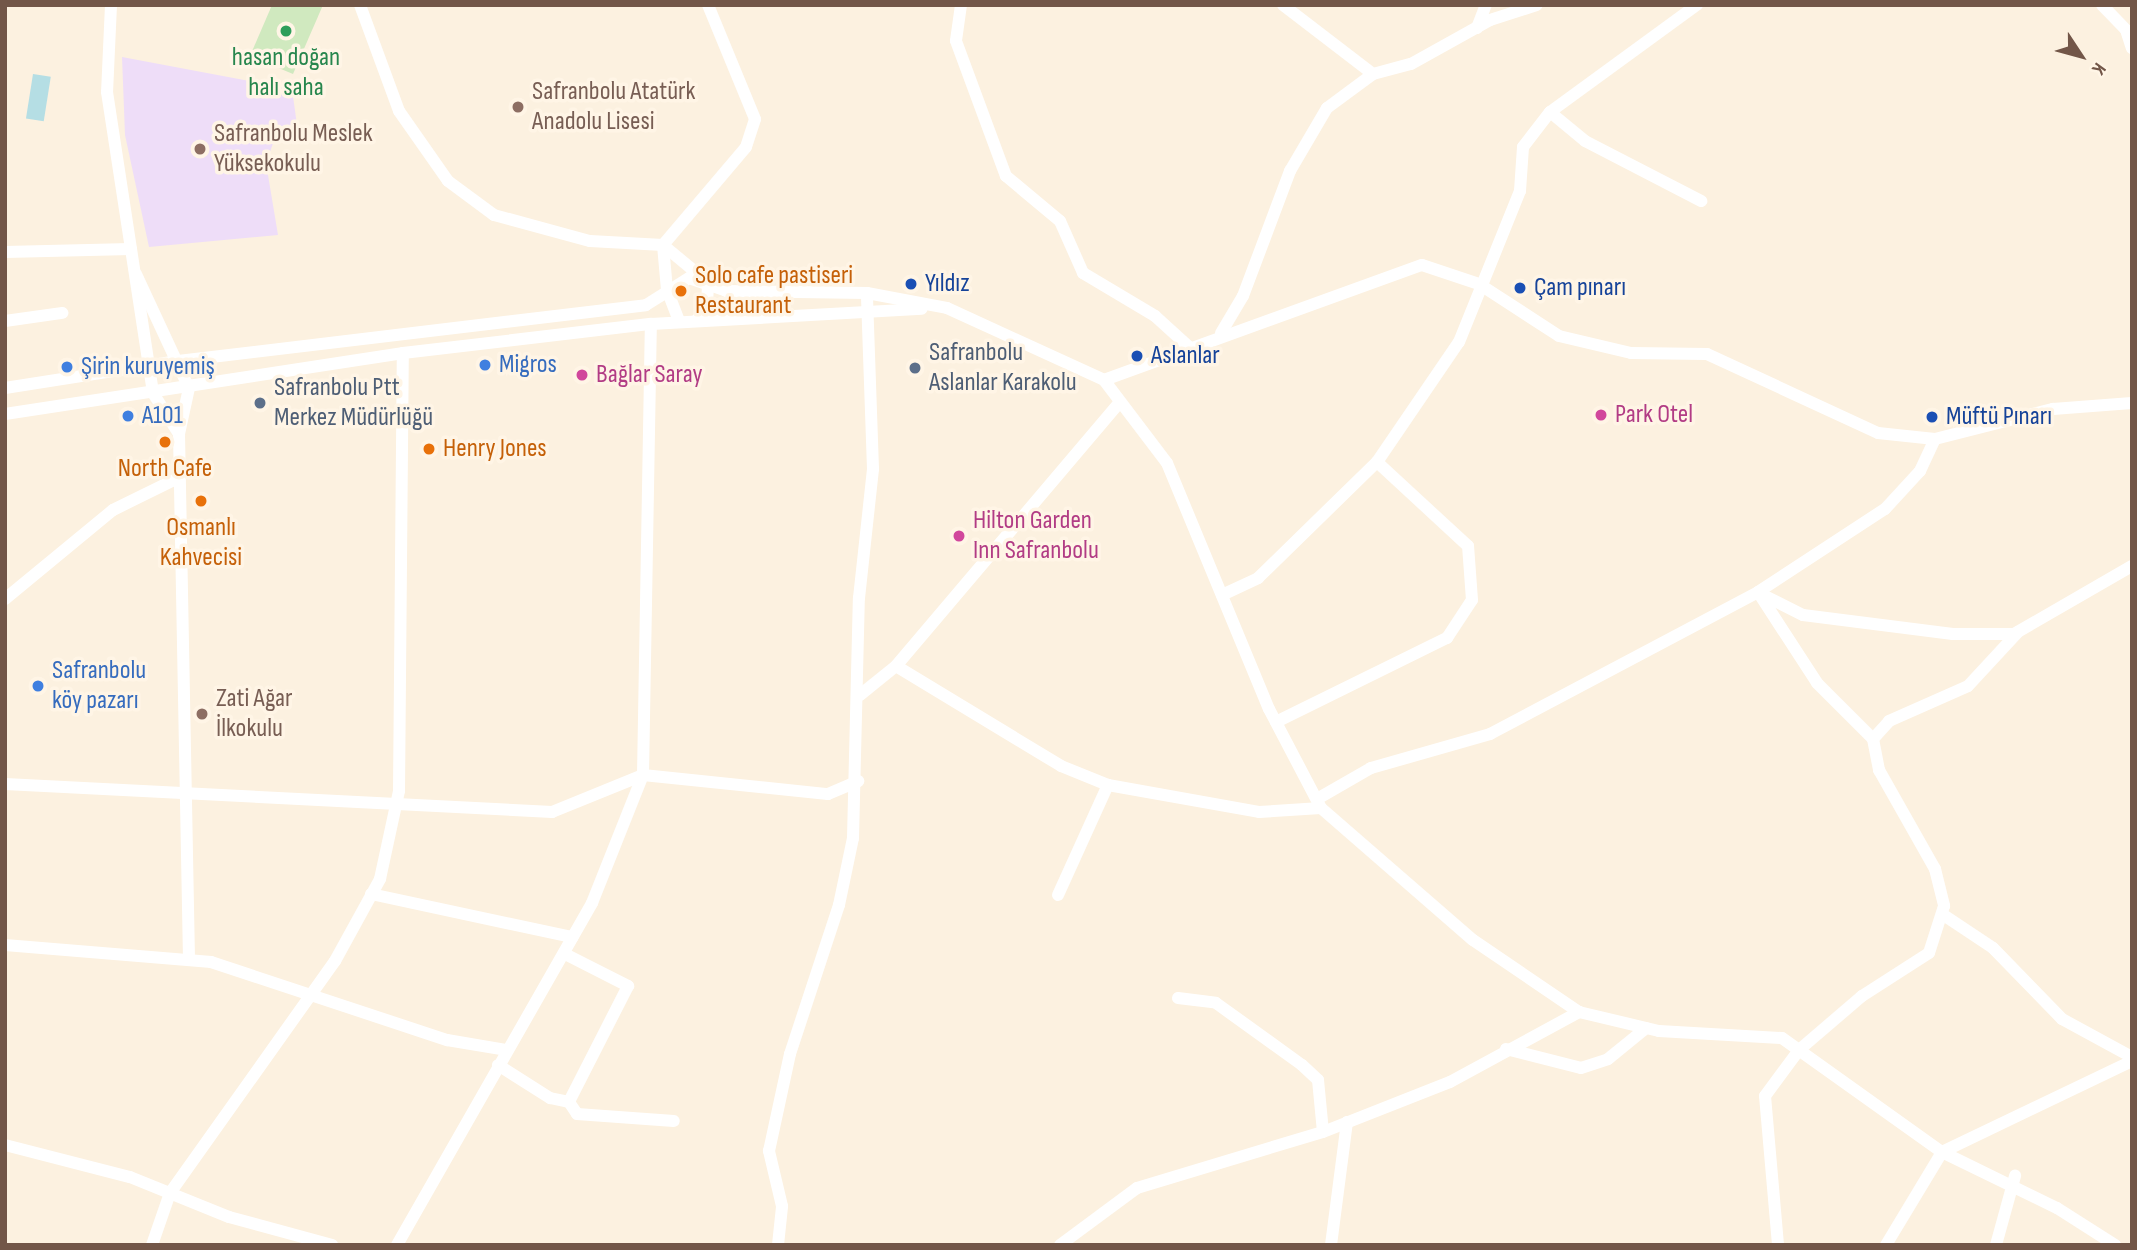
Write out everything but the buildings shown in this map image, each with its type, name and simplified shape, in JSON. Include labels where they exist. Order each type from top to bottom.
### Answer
[{"type":"street","points":[[111,5],[107,92],[152,365],[153,393],[179,434]]},
{"type":"street","points":[[360,5],[399,111],[448,181],[494,215],[590,241],[663,245],[708,283]]},
{"type":"street","points":[[679,321],[667,290],[663,245],[746,147],[755,118],[708,5]]},
{"type":"street","points":[[961,5],[956,41],[1006,176],[1060,221],[1083,273],[1155,317],[1188,346]]},
{"type":"street","points":[[1283,5],[1373,74]]},
{"type":"street","points":[[1476,28],[1486,5]]},
{"type":"street","points":[[1221,333],[1243,296],[1290,171],[1327,108],[1373,74],[1411,64],[1476,28],[1537,5]]},
{"type":"street","points":[[1222,595],[1258,578],[1377,462],[1459,342],[1479,284],[1520,191],[1523,147],[1550,113],[1697,5]]},
{"type":"street","points":[[2102,5],[2126,30],[2132,47]]},
{"type":"street","points":[[1550,113],[1585,141],[1702,201]]},
{"type":"street","points":[[5,252],[131,249]]},
{"type":"street","points":[[1104,380],[1221,333],[1422,265],[1479,284],[1559,336],[1631,353],[1707,354],[1878,433],[1935,439],[2053,410],[2132,403]]},
{"type":"street","points":[[136,274],[189,388],[179,434],[189,960]]},
{"type":"street","points":[[5,388],[178,360],[646,305],[689,278],[726,291],[867,293],[947,308],[1104,380],[1167,463],[1276,722],[1319,803],[1473,940],[1579,1013],[1646,1028],[1782,1038],[1942,1152],[2014,1181],[2115,1245]]},
{"type":"street","points":[[696,320],[707,304],[708,283]]},
{"type":"street","points":[[778,1245],[782,1206],[769,1151],[790,1054],[839,905],[858,781],[859,598],[873,469],[867,293]]},
{"type":"street","points":[[5,414],[189,388],[403,353],[651,324],[947,308]]},
{"type":"street","points":[[5,321],[62,313]]},
{"type":"street","points":[[397,1245],[498,1065],[565,954],[643,775],[651,324]]},
{"type":"street","points":[[152,1245],[170,1193],[312,993],[371,894],[396,807],[403,353]]},
{"type":"street","points":[[860,695],[896,666],[1120,402]]},
{"type":"street","points":[[896,666],[1061,766],[1108,785],[1259,813],[1319,803],[1371,768],[1490,734],[1758,592],[1885,509],[1920,471],[1935,439]]},
{"type":"street","points":[[1276,722],[1447,638],[1472,600],[1468,546],[1377,462]]},
{"type":"street","points":[[5,599],[12,583],[113,509],[180,477]]},
{"type":"street","points":[[1873,739],[1889,721],[1968,686],[2018,632],[2132,566]]},
{"type":"street","points":[[1758,592],[1803,615],[1953,634],[2018,632]]},
{"type":"street","points":[[1758,592],[1817,683],[1873,739],[1879,770],[1935,869],[1942,914],[1929,953],[1862,996],[1800,1050],[1765,1096],[1778,1245]]},
{"type":"street","points":[[5,784],[396,807],[552,813],[643,775],[828,794],[858,781]]},
{"type":"street","points":[[1058,895],[1108,785]]},
{"type":"street","points":[[371,894],[572,937]]},
{"type":"street","points":[[1942,914],[1993,948],[2062,1019],[2132,1059]]},
{"type":"street","points":[[5,945],[189,960],[312,993],[447,1040],[507,1050]]},
{"type":"street","points":[[565,954],[628,986],[569,1102]]},
{"type":"street","points":[[1178,998],[1216,1003],[1302,1065],[1318,1080],[1323,1132]]},
{"type":"street","points":[[1060,1245],[1078,1241],[1137,1188],[1323,1132],[1450,1082],[1506,1049],[1579,1013]]},
{"type":"street","points":[[1506,1049],[1581,1068],[1608,1059],[1646,1028]]},
{"type":"street","points":[[1886,1245],[1942,1152],[2132,1059]]},
{"type":"street","points":[[498,1065],[550,1098],[569,1102],[577,1114],[674,1121]]},
{"type":"street","points":[[1331,1245],[1347,1122]]},
{"type":"street","points":[[5,1145],[170,1193],[288,1239],[332,1245]]},
{"type":"street","points":[[1996,1245],[2014,1181]]},
{"type":"shaded area","name":"Safranbolu Meslek Yüksekokulu","points":[[122,57],[292,89],[297,125],[276,135],[266,163],[278,235],[149,247],[125,135]]},
{"type":"green space","name":"hasan doğan halı saha","points":[[272,5],[323,5],[293,74],[250,56]]},
{"type":"water","points":[[33,74],[51,77],[44,121],[26,118]]},
{"type":"place","name":"hasan doğan halı saha","points":[[286,31]]},
{"type":"place","name":"Safranbolu Atatürk Anadolu Lisesi","points":[[518,107]]},
{"type":"place","name":"Safranbolu Meslek Yüksekokulu","points":[[200,149]]},
{"type":"place","name":"Yıldız","points":[[911,284]]},
{"type":"place","name":"Çam pınarı","points":[[1520,288]]},
{"type":"place","name":"Solo cafe pastiseri Restaurant","points":[[681,291]]},
{"type":"place","name":"Aslanlar","points":[[1137,356]]},
{"type":"place","name":"Migros","points":[[485,365]]},
{"type":"place","name":"Şirin kuruyemiş","points":[[67,367]]},
{"type":"place","name":"Safranbolu Aslanlar Karakolu","points":[[915,368]]},
{"type":"place","name":"Bağlar Saray","points":[[582,375]]},
{"type":"place","name":"Safranbolu Ptt Merkez Müdürlüğü","points":[[260,403]]},
{"type":"place","name":"Park Otel","points":[[1601,415]]},
{"type":"place","name":"A101","points":[[128,416]]},
{"type":"place","name":"Müftü Pınarı","points":[[1932,417]]},
{"type":"place","name":"North Cafe","points":[[165,442]]},
{"type":"place","name":"Henry Jones","points":[[429,449]]},
{"type":"place","name":"Osmanlı Kahvecisi","points":[[201,501]]},
{"type":"place","name":"Hilton Garden Inn Safranbolu","points":[[959,536]]},
{"type":"place","name":"Safranbolu köy pazarı","points":[[38,686]]},
{"type":"place","name":"Zati Ağar İlkokulu","points":[[202,714]]}]
